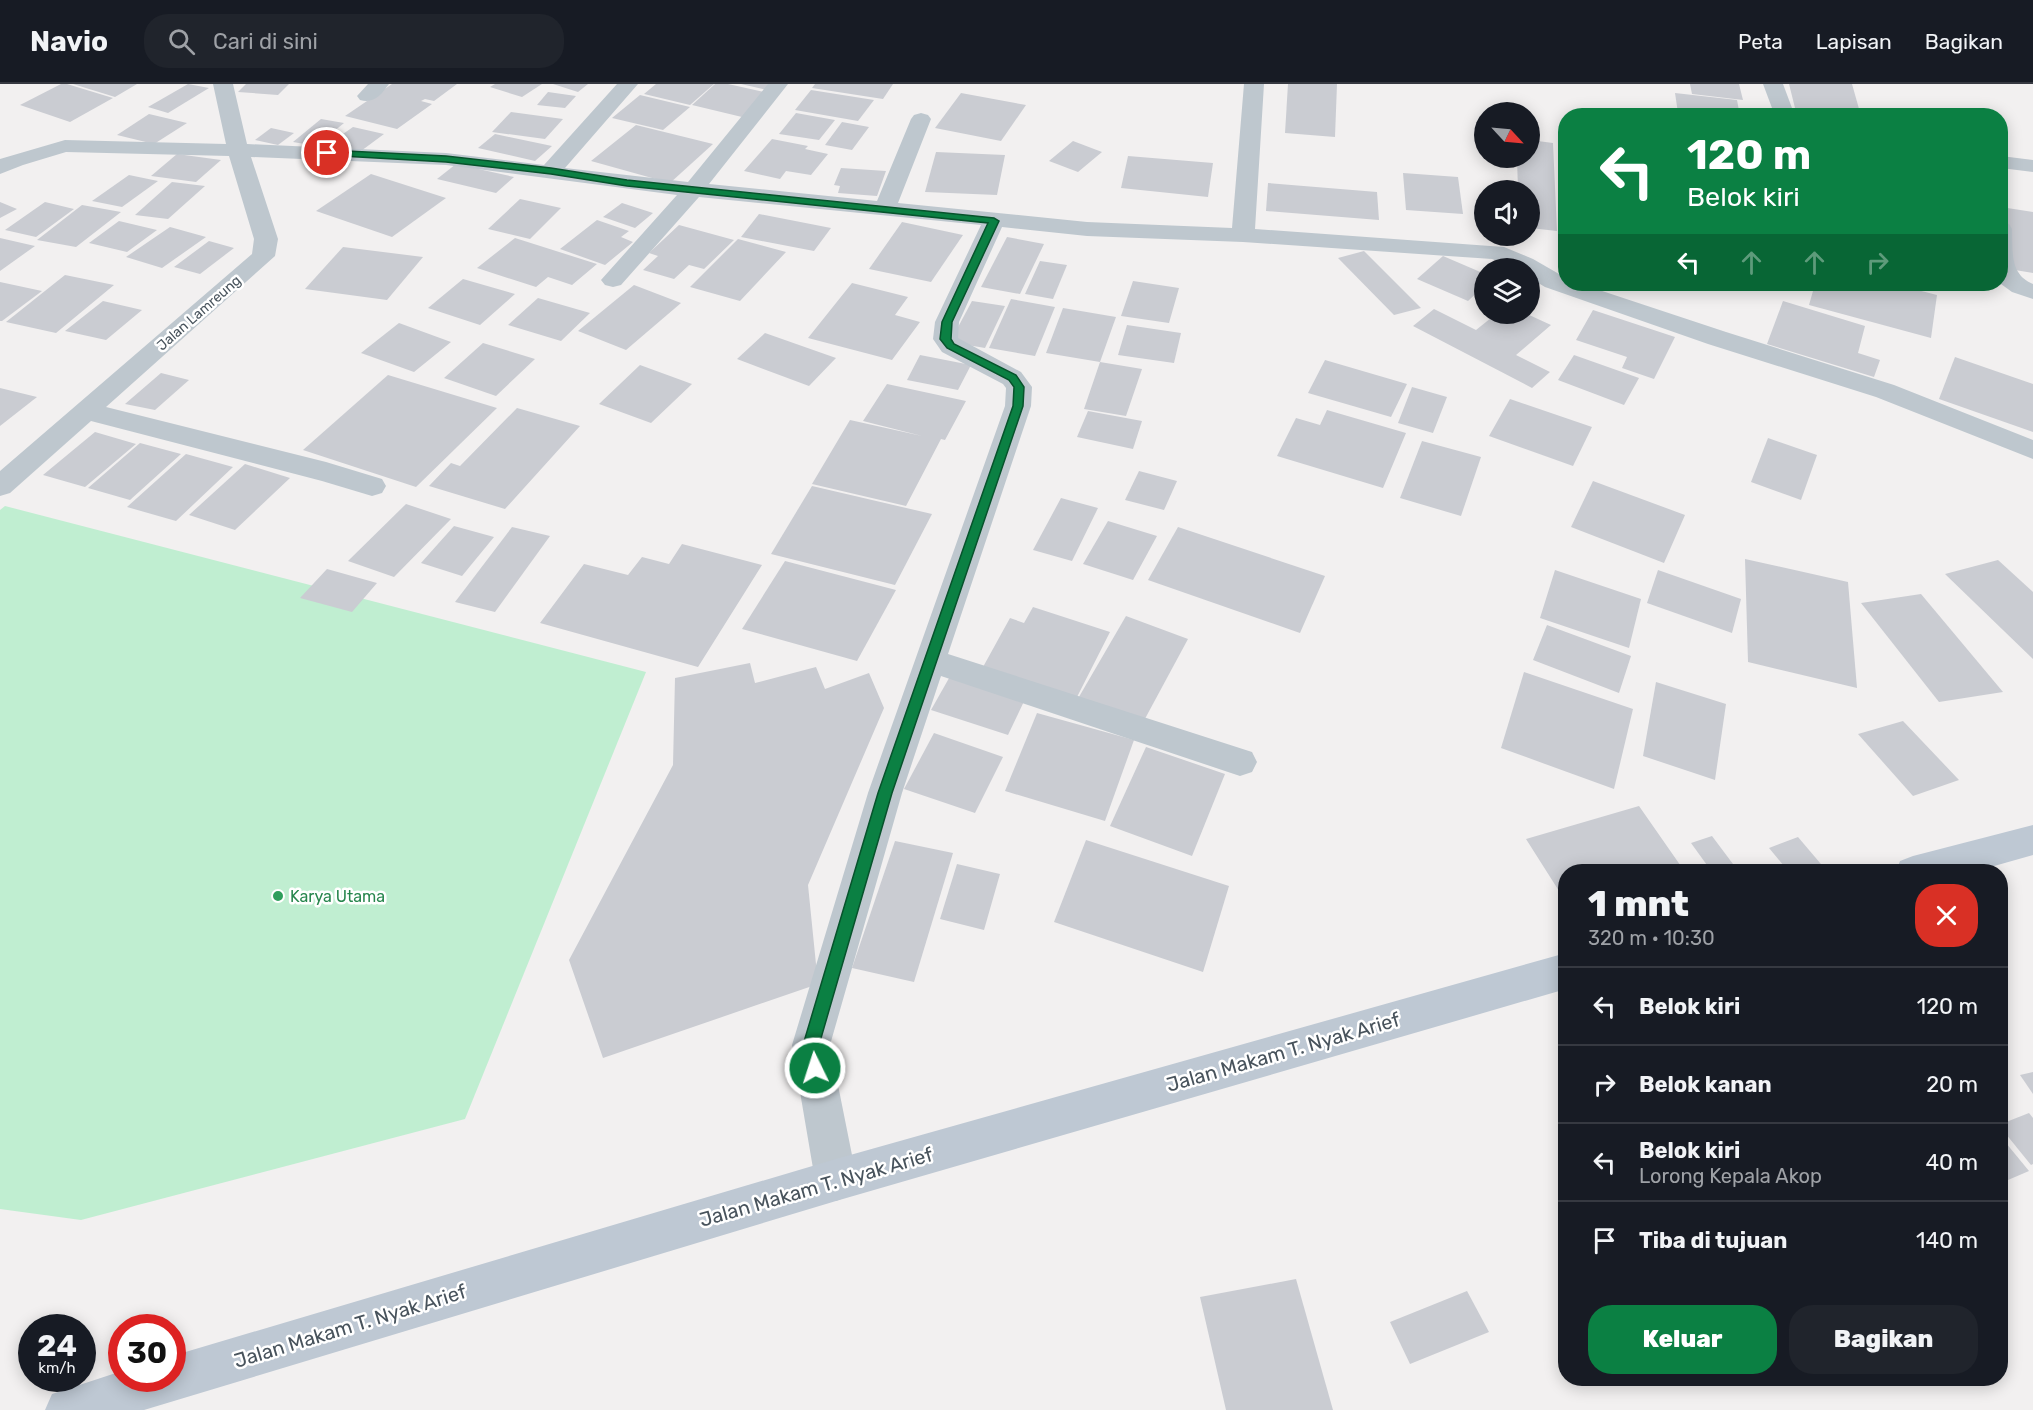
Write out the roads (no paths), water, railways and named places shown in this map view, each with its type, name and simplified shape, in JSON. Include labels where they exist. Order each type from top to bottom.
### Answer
[{"type":"street","name":"Jalan Lamreung","points":[[0,486],[263,256],[266,239],[238,151],[223,84]]},
{"type":"street","points":[[551,171],[628,84]]},
{"type":"street","points":[[613,280],[694,189],[778,84]]},
{"type":"street","points":[[1243,235],[1254,84]]},
{"type":"street","points":[[1773,84],[1782,108]]},
{"type":"street","points":[[885,208],[921,119]]},
{"type":"street","points":[[0,168],[15,160],[65,146],[310,152],[446,159],[551,171],[627,183],[994,221],[1087,229],[1243,235],[1496,252],[1525,264],[1558,284]]},
{"type":"street","points":[[2008,163],[2033,166]]},
{"type":"street","points":[[836,1180],[811,1045],[885,793],[1018,406],[1019,387],[1012,378],[951,346],[945,339],[947,322],[994,221]]},
{"type":"street","points":[[2008,280],[2033,292]]},
{"type":"street","points":[[1579,291],[1717,338],[1886,391],[2033,450]]},
{"type":"street","points":[[87,411],[326,472],[372,486]]},
{"type":"street","points":[[930,660],[1240,762]]},
{"type":"street","points":[[1943,864],[2033,840]]},
{"type":"street","name":"Jalan Makam T. Nyak Arief","points":[[68,1410],[836,1180],[1558,973]]},
{"type":"place","name":"Karya Utama","points":[[278,896]]}]
